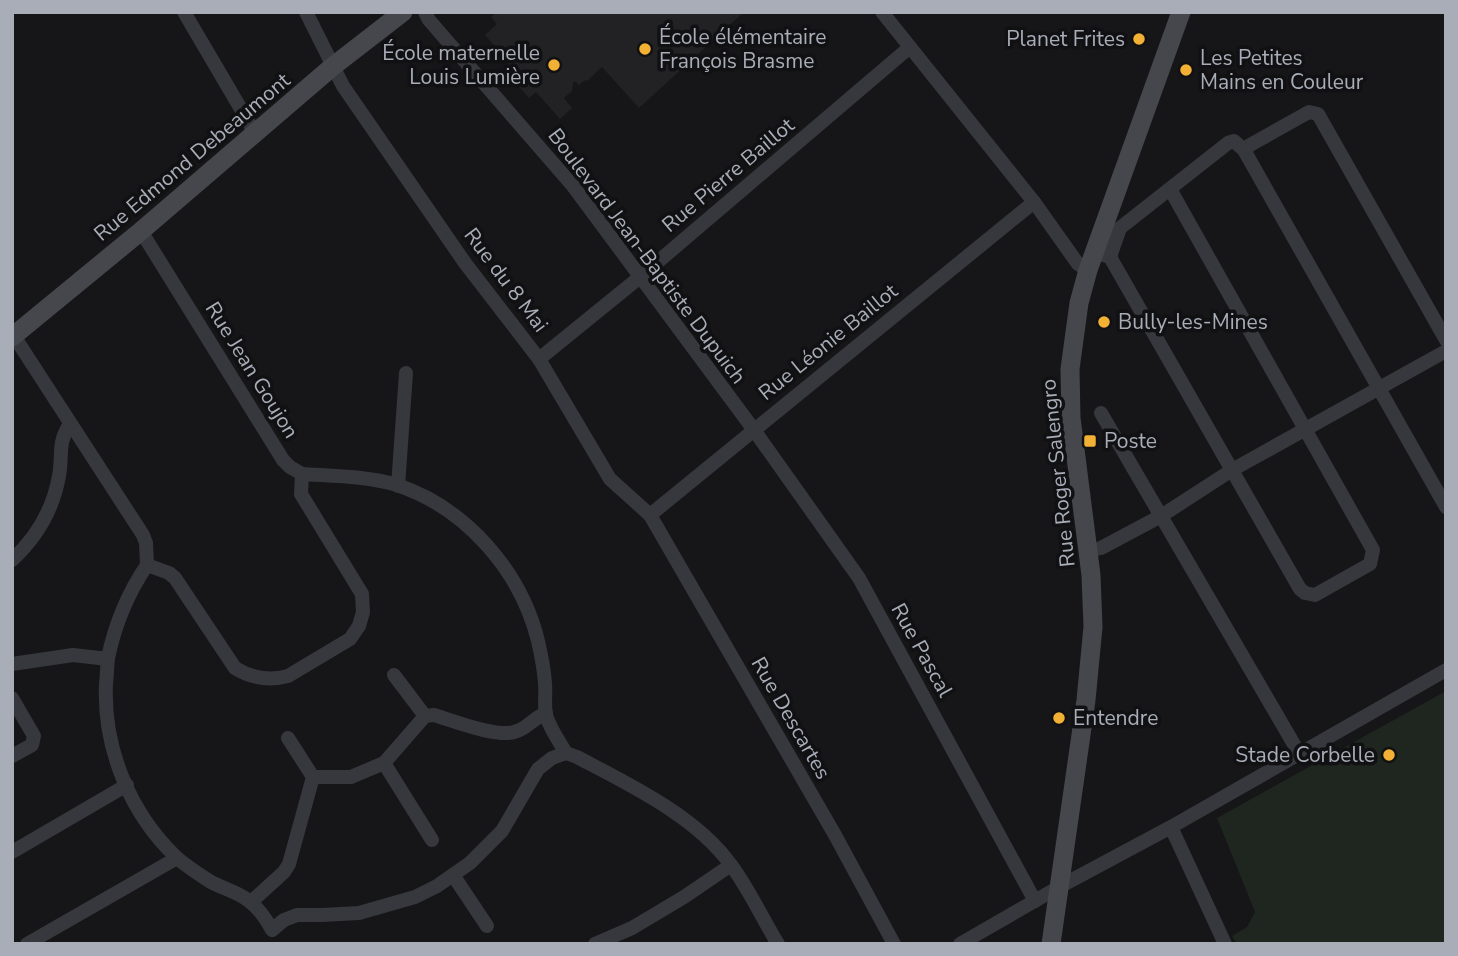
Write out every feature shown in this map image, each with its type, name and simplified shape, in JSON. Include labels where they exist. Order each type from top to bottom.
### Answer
[{"type":"street","points":[[184,12],[255,133]]},
{"type":"street","name":"Rue du 8 Mai","points":[[306,12],[343,86],[466,263],[539,359],[610,479],[650,515]]},
{"type":"street","name":"Rue Edmond Debeaumont","points":[[13,337],[332,67],[403,12]]},
{"type":"street","name":"Boulevard Jean-Baptiste Dupuich","points":[[425,12],[429,20],[573,186],[754,430]]},
{"type":"street","points":[[883,12],[1034,202],[1078,264],[1098,260],[1121,229],[1234,141],[1244,150],[1446,507]]},
{"type":"street","name":"Rue Roger Salengro","points":[[1051,944],[1086,700],[1093,627],[1091,575],[1071,418],[1070,369],[1079,303],[1098,260],[1181,12]]},
{"type":"street","name":"Rue Pierre Baillot","points":[[539,359],[640,277],[910,47]]},
{"type":"street","points":[[1244,150],[1309,112],[1318,114],[1446,340]]},
{"type":"street","points":[[1098,260],[1232,470],[1300,589],[1315,595],[1370,564],[1373,551],[1170,189]]},
{"type":"street","name":"Rue Léonie Baillot","points":[[650,515],[1034,202]]},
{"type":"street","name":"Rue Jean Goujon","points":[[141,231],[283,460],[302,474]]},
{"type":"street","points":[[13,337],[146,543],[147,565],[121,613],[108,659],[105,703],[114,755],[134,803],[153,831],[177,858],[211,881],[251,902],[264,916],[273,937]]},
{"type":"street","points":[[1087,551],[1101,548],[1161,516],[1232,470],[1446,351]]},
{"type":"street","points":[[398,486],[406,373]]},
{"type":"street","points":[[1101,413],[1299,753]]},
{"type":"street","points":[[12,560],[40,530],[54,501],[60,474],[62,436],[71,424]]},
{"type":"street","name":"Rue Pascal","points":[[754,430],[859,579],[1035,901]]},
{"type":"street","points":[[147,565],[175,578],[235,668],[246,675],[278,679],[288,676],[350,639],[359,626],[363,612],[362,594],[301,494],[302,474],[347,477],[398,486],[431,501],[456,517],[484,542],[515,582],[525,601],[539,643],[546,713],[566,753]]},
{"type":"street","name":"Rue Descartes","points":[[650,515],[835,835],[894,944]]},
{"type":"street","points":[[12,664],[73,655],[108,659]]},
{"type":"street","points":[[960,944],[1446,670]]},
{"type":"street","points":[[394,675],[425,716]]},
{"type":"street","points":[[12,698],[34,736],[32,745],[12,756]]},
{"type":"street","points":[[313,777],[351,777],[384,763],[425,716],[434,715],[508,734],[521,730],[546,713]]},
{"type":"street","points":[[251,902],[284,872],[289,864],[313,777],[288,738]]},
{"type":"street","points":[[273,937],[284,920],[297,915],[359,913],[415,897],[437,886],[470,863],[502,831],[538,769],[552,758],[566,753],[622,780],[673,811],[700,832],[731,864],[778,944]]},
{"type":"street","points":[[384,763],[432,840]]},
{"type":"street","points":[[12,852],[127,785]]},
{"type":"street","points":[[1171,827],[1225,944]]},
{"type":"street","points":[[27,944],[177,858]]},
{"type":"street","points":[[595,944],[632,928],[684,897],[731,864]]},
{"type":"street","points":[[453,875],[488,926]]},
{"type":"shaded area","points":[[497,12],[744,12],[639,108],[602,67],[587,81],[579,85],[575,81],[573,83],[572,91],[564,98],[572,108],[560,119],[536,92],[529,98],[503,69],[509,63],[485,35],[497,24],[491,17]]},
{"type":"shaded area","name":"Stade Corbelle","points":[[1446,691],[1446,944],[1237,944],[1232,936],[1247,927],[1255,912],[1217,818]]},
{"type":"place","name":"Planet Frites","points":[[1139,39]]},
{"type":"place","name":"École élémentaire François Brasme","points":[[645,49]]},
{"type":"place","name":"École maternelle Louis Lumière","points":[[554,65]]},
{"type":"place","name":"Les Petites Mains en Couleur","points":[[1186,70]]},
{"type":"place","name":"Bully-les-Mines","points":[[1104,322]]},
{"type":"place","name":"Poste","points":[[1090,441]]},
{"type":"place","name":"Entendre","points":[[1059,718]]},
{"type":"place","name":"Stade Corbelle","points":[[1389,755]]}]
